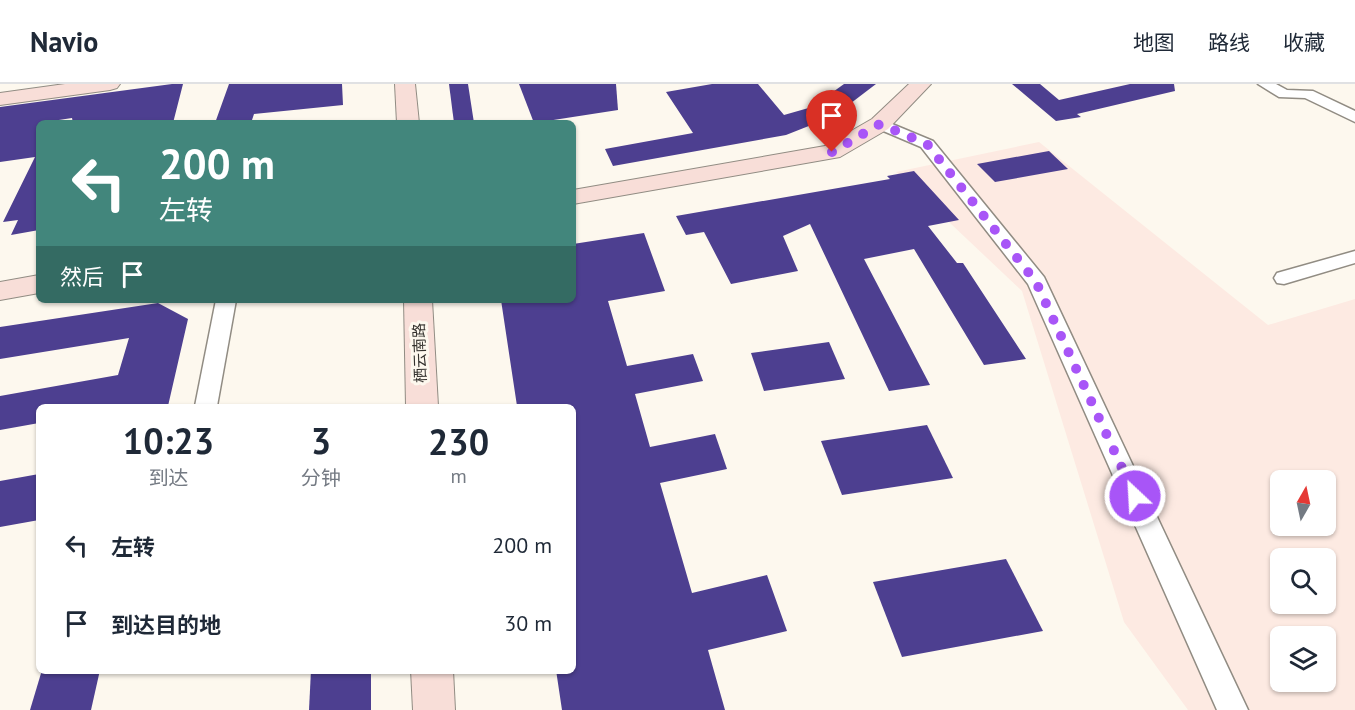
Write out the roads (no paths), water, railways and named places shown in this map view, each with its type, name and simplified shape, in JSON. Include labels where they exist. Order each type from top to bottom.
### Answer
[{"type":"street","points":[[0,99],[110,84]]},
{"type":"street","points":[[405,84],[408,120]]},
{"type":"street","points":[[576,196],[832,152],[880,124],[921,84]]},
{"type":"street","points":[[1265,84],[1284,94],[1308,94],[1355,117]]},
{"type":"street","points":[[880,124],[927,144],[1036,282],[1233,710]]},
{"type":"street","points":[[1284,278],[1355,257]]},
{"type":"street","points":[[0,291],[36,285]]},
{"type":"street","points":[[206,404],[225,303]]},
{"type":"street","name":"栖云南路","points":[[418,303],[422,404]]},
{"type":"street","points":[[432,674],[434,710]]}]
